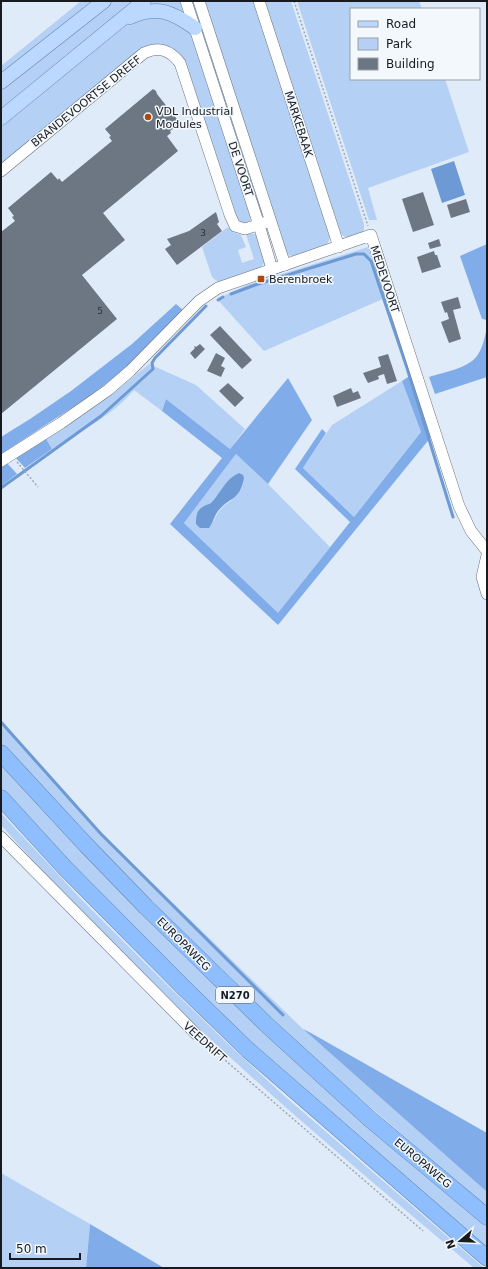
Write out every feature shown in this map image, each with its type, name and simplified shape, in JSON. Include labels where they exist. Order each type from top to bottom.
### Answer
[{"type":"highway","name":"EUROPAWEG","points":[[1,753],[146,907],[268,1026],[371,1120],[487,1217]]},
{"type":"highway","name":"N270","points":[[1,798],[71,874],[248,1050],[487,1258]]},
{"type":"main road","points":[[1,82],[104,1]]},
{"type":"main road","points":[[1,118],[144,1]]},
{"type":"main road","points":[[116,24],[143,12],[157,11],[171,13],[195,28]]},
{"type":"street","name":"DE VOORT","points":[[186,1],[265,223],[285,265]]},
{"type":"street","name":"DE VOORT","points":[[198,1],[265,223],[272,269]]},
{"type":"street","name":"MARKEBAAK","points":[[260,1],[339,247]]},
{"type":"street","name":"BRANDEVOORTSE DREEF","points":[[1,171],[144,53],[152,50],[164,51],[174,55],[180,63],[230,216],[235,226],[245,229],[265,223]]},
{"type":"street","points":[[1,461],[61,423],[108,390],[130,371],[199,301],[218,288],[371,235]]},
{"type":"street","name":"MEDEVOORT","points":[[371,235],[459,506],[471,531],[487,552]]},
{"type":"street","points":[[487,555],[482,577],[487,594]]},
{"type":"street","name":"VEEDRIFT","points":[[1,837],[196,1034]]},
{"type":"path","name":"MEDEVOORT","points":[[294,1],[371,235]]},
{"type":"path","points":[[11,454],[38,487]]},
{"type":"path","name":"VEEDRIFT","points":[[196,1034],[423,1231]]},
{"type":"green space","points":[[81,1],[95,1],[1,77],[1,66]]},
{"type":"green space","points":[[108,1],[140,1],[1,114],[1,89]]},
{"type":"green space","points":[[147,1],[182,1],[188,19],[140,6]]},
{"type":"green space","points":[[188,1],[195,1],[263,213],[262,217]]},
{"type":"green space","points":[[200,1],[255,1],[330,238],[325,249],[294,257],[286,254]]},
{"type":"green space","points":[[265,1],[291,1],[364,224],[364,229],[361,234],[347,238],[339,233]]},
{"type":"green space","points":[[297,1],[419,1],[422,8],[350,8],[350,80],[445,80],[469,152],[368,188],[377,220],[369,220]]},
{"type":"green space","points":[[167,16],[192,34],[252,217],[250,221],[243,223],[236,219],[184,66],[159,46],[1,165],[1,125],[127,22],[138,17]]},
{"type":"green space","points":[[228,227],[233,232],[241,235],[246,247],[238,250],[242,263],[254,259],[246,234],[249,233],[259,236],[265,262],[259,269],[218,282],[212,277],[202,247]]},
{"type":"green space","points":[[368,247],[385,298],[264,351],[217,299],[247,285]]},
{"type":"green space","points":[[149,364],[196,385],[245,429],[230,449],[166,399],[162,411],[134,390],[126,399],[106,415],[52,449],[45,437],[111,395]]},
{"type":"green space","points":[[402,381],[421,432],[354,517],[303,468],[332,425]]},
{"type":"green space","points":[[236,454],[330,547],[278,614],[184,523]],"holes":[[[232,500],[223,506],[214,521],[200,509],[213,502]]]},
{"type":"green space","points":[[1,721],[89,820],[144,875],[303,1029],[487,1192],[487,1207],[326,1068],[227,975],[151,900],[1,748]]},
{"type":"green space","points":[[1,762],[442,1188],[487,1226],[487,1251],[211,1007],[1,791]]},
{"type":"green space","points":[[1,813],[80,898],[227,1043],[281,1093],[484,1268],[474,1268],[365,1176],[257,1082],[177,1008],[14,840],[1,825]]},
{"type":"green space","points":[[1,1173],[90,1224],[86,1268],[1,1268]]},
{"type":"shaded area","points":[[454,161],[465,195],[442,203],[431,169]]},
{"type":"shaded area","points":[[487,244],[487,320],[482,319],[460,256]]},
{"type":"shaded area","points":[[176,304],[183,310],[128,367],[87,398],[1,454],[1,437],[71,391],[132,344]]},
{"type":"shaded area","points":[[486,332],[487,377],[435,394],[429,377],[461,367],[473,360],[477,356],[483,344]]},
{"type":"shaded area","points":[[411,375],[431,437],[278,625],[170,524],[222,458],[162,411],[166,399],[230,449],[288,378],[312,420],[268,484],[236,454],[184,523],[278,613],[350,522],[295,469],[322,429],[326,433],[303,468],[354,517],[421,432],[402,381]]},
{"type":"shaded area","points":[[45,437],[52,449],[25,468],[15,457]]},
{"type":"shaded area","points":[[7,463],[17,474],[1,486],[1,467]]},
{"type":"shaded area","points":[[239,473],[243,475],[244,478],[240,491],[234,498],[222,506],[209,528],[200,528],[196,524],[196,516],[201,508],[212,502],[227,482]]},
{"type":"shaded area","points":[[303,1029],[487,1133],[487,1192]]},
{"type":"shaded area","points":[[90,1224],[164,1268],[86,1268]]},
{"type":"building","points":[[153,89],[180,123],[170,131],[171,133],[167,136],[178,151],[103,213],[125,240],[82,275],[117,319],[1,414],[1,232],[15,221],[12,217],[14,216],[8,208],[51,172],[58,180],[59,178],[62,182],[112,141],[109,137],[111,136],[105,129]]},
{"type":"building","points":[[423,192],[434,225],[413,232],[402,199]]},
{"type":"building","points":[[466,199],[470,212],[451,218],[447,205]]},
{"type":"building","points":[[216,212],[219,222],[217,224],[222,231],[177,265],[165,249],[171,245],[167,239],[189,231]]},
{"type":"building","points":[[439,239],[441,246],[430,249],[428,243]]},
{"type":"building","points":[[434,251],[441,267],[422,273],[417,257]]},
{"type":"building","points":[[458,297],[461,308],[453,310],[461,339],[449,343],[441,322],[449,319],[441,302]]},
{"type":"building","points":[[220,326],[252,360],[242,369],[210,335]]},
{"type":"building","points":[[200,344],[205,349],[195,359],[190,353],[195,346],[196,347]]},
{"type":"building","points":[[216,353],[225,358],[221,366],[225,368],[221,377],[207,371]]},
{"type":"building","points":[[388,354],[397,381],[387,384],[384,374],[378,376],[379,379],[368,383],[363,373],[381,367],[378,357]]},
{"type":"building","points":[[228,383],[244,398],[235,407],[219,391]]},
{"type":"building","points":[[351,388],[353,393],[358,391],[361,398],[337,407],[333,396]]},
{"type":"waterway","points":[[231,294],[255,285],[356,254],[364,254],[371,261],[407,368],[453,517]]},
{"type":"waterway","points":[[218,300],[223,297]]},
{"type":"waterway","points":[[1,488],[101,416],[153,369],[152,363],[155,358],[206,306]]},
{"type":"waterway","points":[[1,722],[101,834],[283,1015]]},
{"type":"place","name":"VDL Industrial Modules","points":[[148,117]]},
{"type":"place","name":"Berenbroek","points":[[261,279]]}]
